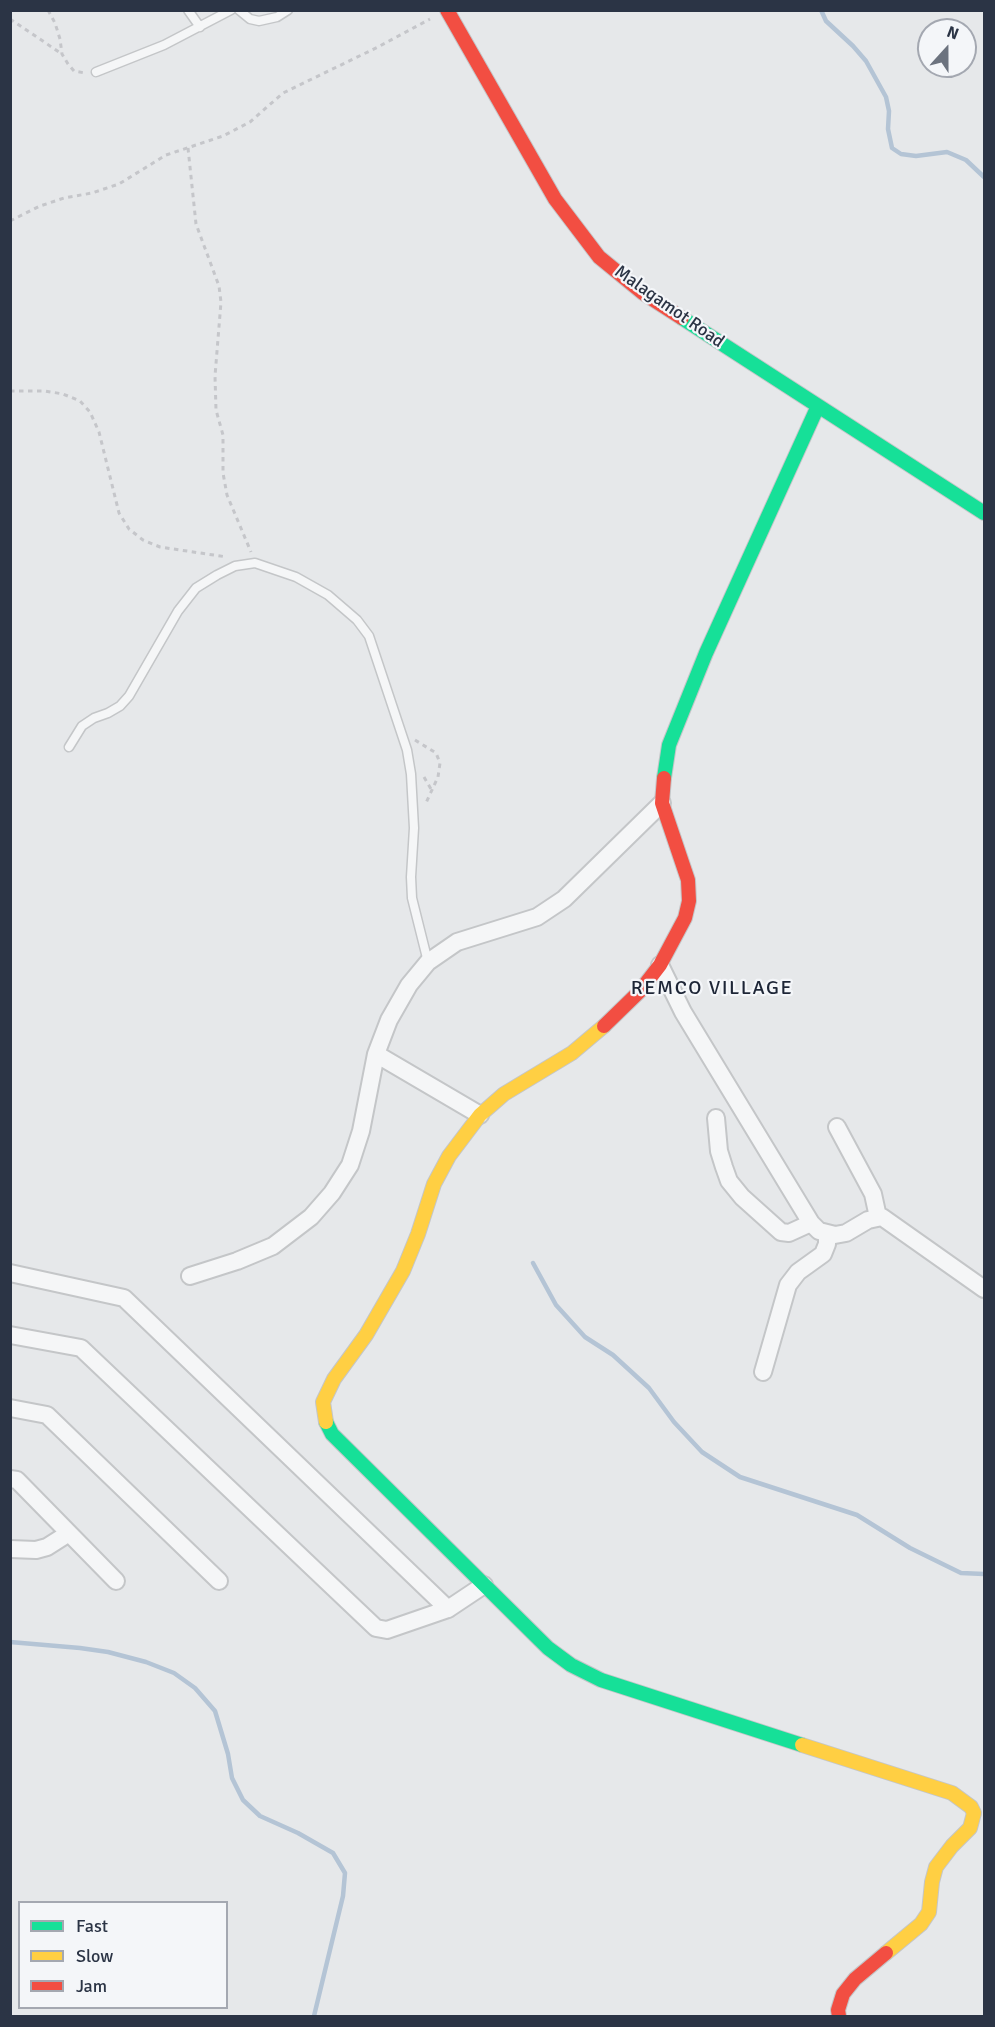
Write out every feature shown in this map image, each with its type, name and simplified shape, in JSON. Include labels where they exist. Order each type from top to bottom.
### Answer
[{"type":"street","name":"Malagamot Road","points":[[441,13],[555,200],[599,257],[643,293],[984,513]]},
{"type":"street","points":[[818,406],[676,722],[669,745],[664,771],[662,803],[688,880],[689,902],[685,918],[660,965],[640,992],[572,1053],[504,1094],[480,1115],[449,1156],[434,1184],[403,1271],[366,1335],[334,1379],[323,1402],[324,1418],[332,1434],[548,1648],[571,1665],[601,1680],[952,1793],[972,1807],[974,1813],[970,1828],[952,1846],[936,1868],[929,1912],[921,1924],[855,1979],[843,1994],[838,2010],[839,2016]]},
{"type":"street","points":[[190,1276],[237,1261],[273,1246],[311,1217],[332,1193],[350,1165],[361,1131],[376,1054],[389,1020],[404,994],[428,962],[457,942],[537,917],[564,899],[662,803]]},
{"type":"street","points":[[660,965],[683,1012],[811,1224],[827,1234],[846,1233],[878,1217],[888,1220],[984,1289]]},
{"type":"street","points":[[376,1054],[480,1115]]},
{"type":"street","points":[[716,1118],[721,1159],[729,1180],[742,1197],[781,1232],[789,1233],[811,1224]]},
{"type":"street","points":[[837,1127],[873,1194],[878,1217]]},
{"type":"street","points":[[763,1372],[788,1285],[798,1272],[823,1254],[827,1244],[827,1234]]},
{"type":"street","points":[[10,1273],[124,1298],[448,1610]]},
{"type":"street","points":[[10,1335],[81,1348],[376,1628],[387,1630],[448,1610],[484,1585]]},
{"type":"street","points":[[10,1408],[47,1415],[219,1581]]},
{"type":"street","points":[[10,1479],[17,1480],[116,1581]]},
{"type":"street","points":[[10,1549],[47,1548],[69,1533]]},
{"type":"lane","points":[[188,10],[200,27]]},
{"type":"lane","points":[[96,72],[164,45],[231,10]]},
{"type":"lane","points":[[239,10],[250,19],[259,21],[277,17],[288,10]]},
{"type":"lane","points":[[69,747],[82,726],[120,706],[129,696],[178,611],[196,588],[235,566],[255,563],[296,577],[328,595],[357,620],[369,636],[402,734],[411,774],[414,828],[412,898],[428,962]]},
{"type":"path","points":[[48,10],[55,23],[62,54]]},
{"type":"path","points":[[10,221],[40,206],[119,184],[166,155],[223,136],[249,122],[283,93],[378,47],[441,13]]},
{"type":"path","points":[[10,19],[62,54],[74,71],[83,74],[96,72]]},
{"type":"path","points":[[188,148],[196,224],[219,286],[221,302],[215,376],[216,410],[223,435],[223,473],[226,495],[255,563]]},
{"type":"path","points":[[10,391],[45,391],[63,394],[80,401],[90,412],[99,432],[119,513],[129,529],[143,540],[160,547],[255,563]]},
{"type":"path","points":[[402,734],[429,747],[436,753],[440,763],[438,777],[414,828]]},
{"type":"waterway","points":[[821,10],[826,21],[866,61],[886,97],[892,148],[901,154],[916,156],[947,152],[966,160],[984,177]]},
{"type":"waterway","points":[[533,1263],[556,1305],[585,1337],[613,1355],[649,1388],[674,1422],[702,1452],[740,1477],[857,1515],[910,1548],[961,1573],[984,1574]]},
{"type":"waterway","points":[[10,1642],[108,1652],[146,1662],[174,1673],[195,1688],[215,1711],[228,1754],[232,1778],[243,1800],[260,1816],[298,1833],[333,1853],[345,1873],[343,1896],[314,2016]]},
{"type":"traffic: fast","points":[[682,318],[984,513]]},
{"type":"traffic: fast","points":[[664,778],[669,745],[706,653],[818,406]]},
{"type":"traffic: fast","points":[[326,1422],[332,1434],[548,1648],[571,1665],[601,1680],[802,1745]]},
{"type":"traffic: slow","points":[[326,1422],[323,1402],[334,1379],[366,1335],[403,1271],[434,1184],[449,1156],[480,1115],[504,1094],[572,1053],[604,1026]]},
{"type":"traffic: slow","points":[[802,1745],[952,1793],[971,1807],[974,1813],[970,1828],[936,1867],[929,1912],[921,1924],[886,1953]]},
{"type":"traffic: jam","points":[[447,10],[555,199],[599,257],[643,293],[682,318]]},
{"type":"traffic: jam","points":[[604,1026],[640,991],[660,965],[685,918],[689,901],[688,880],[662,803],[664,778]]},
{"type":"traffic: jam","points":[[839,2016],[838,2010],[843,1994],[855,1979],[886,1953]]},
{"type":"district","name":"REMCO VILLAGE","points":[[712,989]]}]
